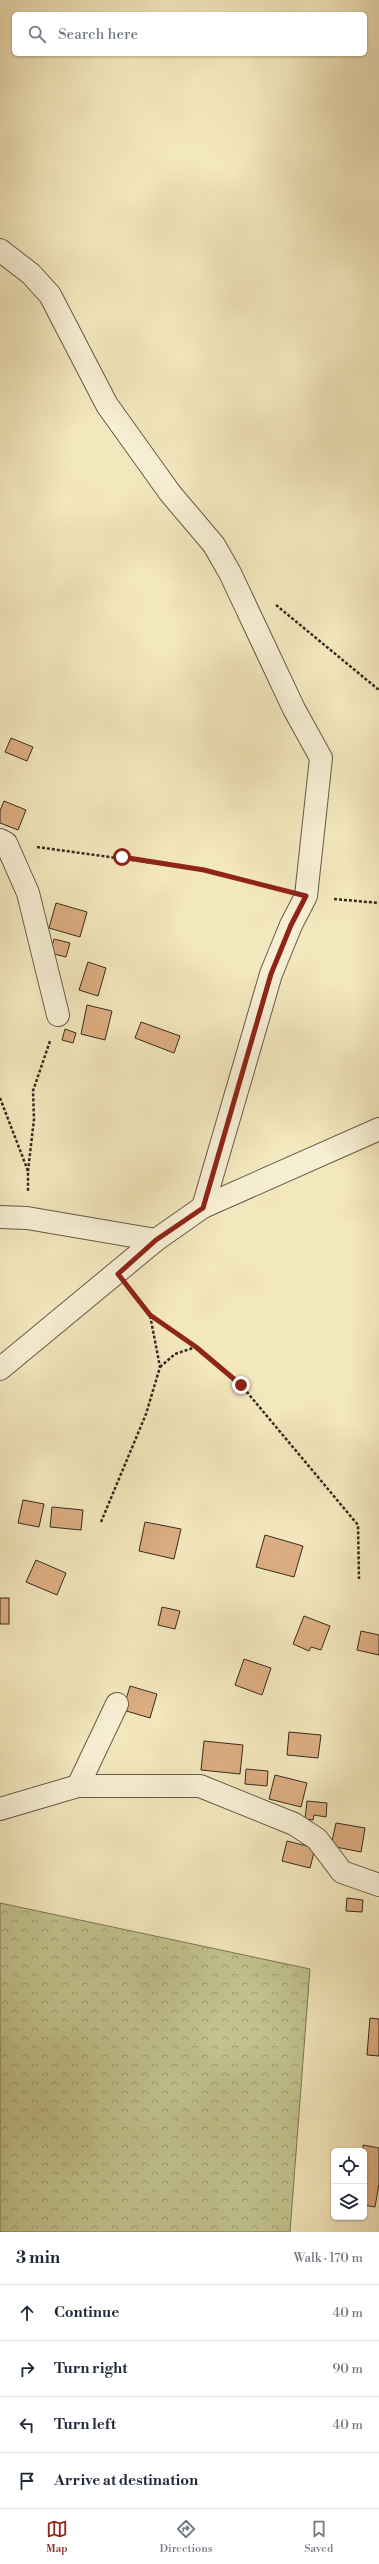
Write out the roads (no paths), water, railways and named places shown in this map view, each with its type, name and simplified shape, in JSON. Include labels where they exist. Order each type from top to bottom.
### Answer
[{"type":"street","points":[[0,250],[31,274],[50,295],[107,405],[170,493],[214,545],[230,573],[294,709],[321,758],[306,896],[291,925],[271,974],[203,1208]]},
{"type":"street","points":[[3,842],[28,893],[58,1015]]},
{"type":"street","points":[[0,1369],[118,1274],[156,1240],[203,1208],[379,1129]]},
{"type":"street","points":[[0,1217],[27,1218],[156,1240]]},
{"type":"street","points":[[78,1786],[116,1704]]},
{"type":"street","points":[[0,1809],[78,1786],[200,1786],[294,1824],[316,1839],[342,1872],[379,1885]]}]
